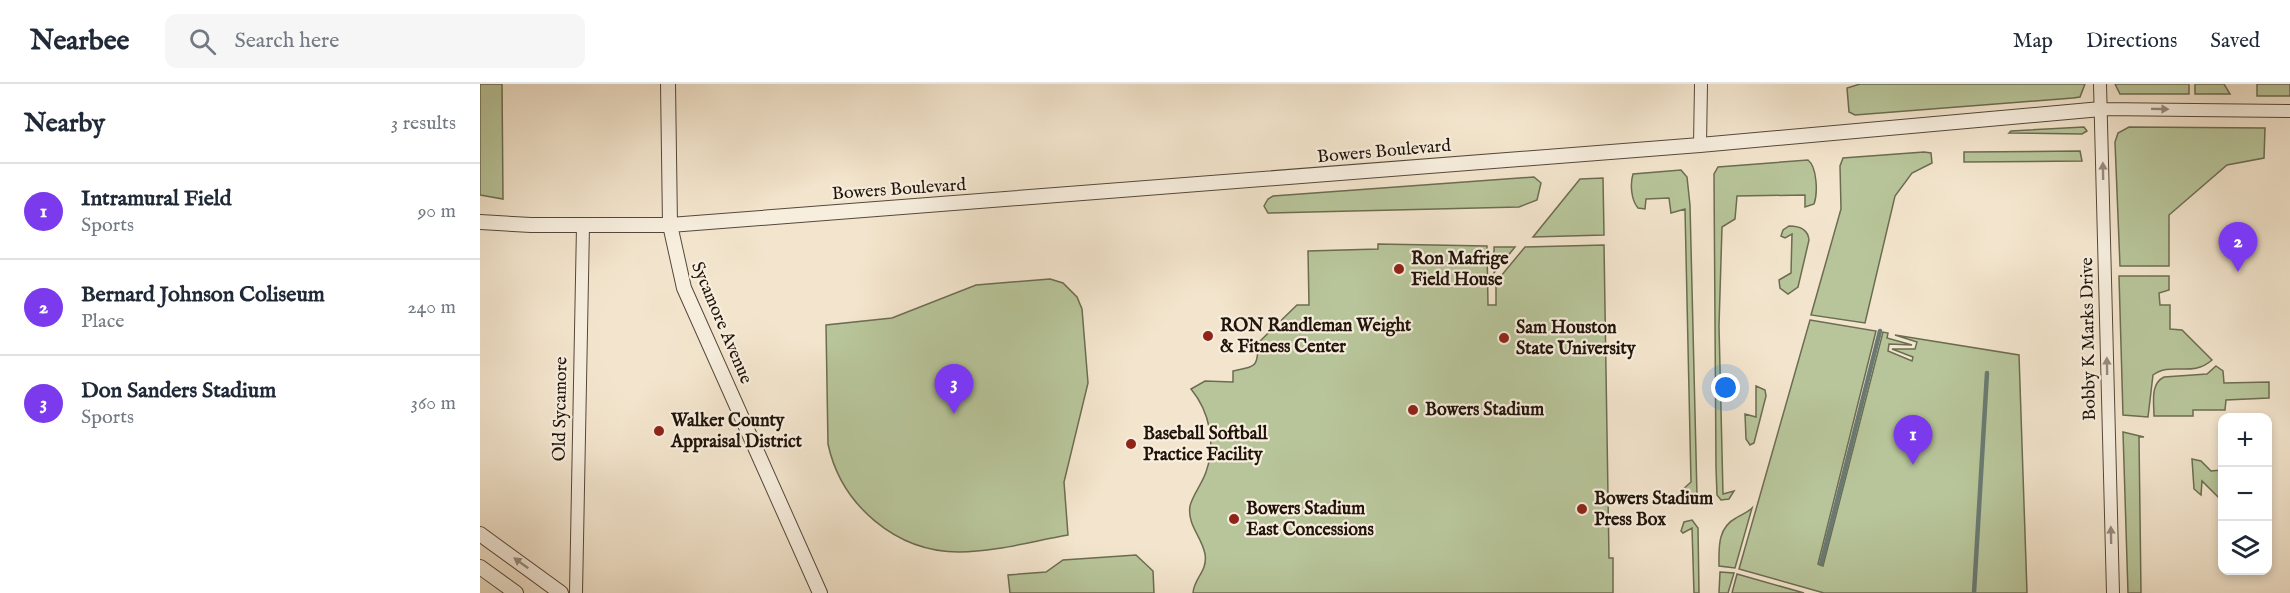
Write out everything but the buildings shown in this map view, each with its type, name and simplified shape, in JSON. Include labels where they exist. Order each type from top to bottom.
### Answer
[{"type":"street","name":"Sycamore Avenue","points":[[668,84],[670,225],[684,288],[820,593]]},
{"type":"street","points":[[1700,145],[1701,84]]},
{"type":"street","name":"Bobby K Marks Drive","points":[[2100,84],[2113,593]]},
{"type":"street","name":"Bowers Boulevard","points":[[480,222],[670,225],[1700,145],[2101,109],[2290,111]]},
{"type":"street","name":"Old Sycamore","points":[[576,593],[583,225]]},
{"type":"street","points":[[480,534],[561,593]]},
{"type":"street","points":[[480,567],[516,593]]},
{"type":"green space","points":[[480,84],[502,84],[503,199],[480,195]]},
{"type":"green space","points":[[1860,84],[2085,84],[2080,97],[2073,98],[1855,115],[1849,112],[1847,88]]},
{"type":"green space","points":[[2115,84],[2189,84],[2189,94],[2120,94]]},
{"type":"green space","points":[[2195,84],[2224,84],[2230,94],[2195,94]]},
{"type":"green space","points":[[2257,84],[2290,84],[2290,96],[2257,96]]},
{"type":"green space","points":[[2084,127],[2087,131],[2082,134],[2009,133],[2011,131]]},
{"type":"green space","points":[[2129,127],[2265,128],[2264,158],[2227,165],[2169,215],[2169,266],[2120,266],[2115,142],[2118,133]]},
{"type":"green space","points":[[2080,151],[2082,161],[1964,162],[1964,152]]},
{"type":"green space","points":[[1931,153],[1932,163],[1912,173],[1895,196],[1865,323],[1811,315],[1841,209],[1840,166],[1843,158]]},
{"type":"green space","points":[[1808,160],[1816,180],[1814,204],[1805,207],[1805,195],[1737,196],[1735,219],[1722,227],[1719,326],[1723,494],[1734,491],[1729,499],[1721,500],[1717,495],[1716,468],[1714,174],[1718,167]]},
{"type":"green space","points":[[1681,170],[1687,177],[1690,205],[1697,496],[1688,501],[1680,492],[1691,482],[1685,209],[1671,213],[1669,198],[1646,199],[1645,209],[1638,208],[1631,187],[1633,174]]},
{"type":"green space","points":[[1534,177],[1541,183],[1537,200],[1519,207],[1268,213],[1264,206],[1273,196]]},
{"type":"green space","points":[[1603,178],[1604,235],[1533,237],[1580,179]]},
{"type":"green space","points":[[1789,226],[1802,229],[1807,233],[1809,240],[1798,287],[1788,294],[1780,288],[1779,280],[1791,273],[1792,234],[1785,238],[1781,236],[1783,230]]},
{"type":"green space","name":"Bowers Stadium","points":[[1378,244],[1487,246],[1488,305],[1496,305],[1496,282],[1525,247],[1604,245],[1609,558],[1613,558],[1613,593],[1193,593],[1205,565],[1205,554],[1191,519],[1190,506],[1206,472],[1211,439],[1203,408],[1191,389],[1205,381],[1233,382],[1233,371],[1251,367],[1256,362],[1258,343],[1297,305],[1309,305],[1308,251],[1378,249]]},
{"type":"green space","points":[[1494,247],[1515,247],[1494,273]]},
{"type":"green space","points":[[2119,276],[2169,276],[2169,290],[2159,293],[2160,305],[2170,305],[2170,329],[2182,330],[2212,360],[2197,368],[2167,369],[2153,375],[2148,417],[2123,415]]},
{"type":"green space","points":[[1050,279],[1063,283],[1077,297],[1082,309],[1088,383],[1064,482],[1068,535],[1000,548],[959,552],[936,550],[914,544],[893,534],[859,505],[845,487],[835,466],[828,444],[826,325],[892,318],[976,285]]},
{"type":"green space","points":[[1810,320],[1876,331],[1818,564],[1823,566],[1883,332],[1888,333],[1887,338],[1912,345],[1889,344],[1888,351],[1912,361],[1913,357],[1892,349],[1915,349],[1917,342],[1895,335],[2019,355],[2027,593],[1824,593],[1739,569]]},
{"type":"green space","points":[[2216,366],[2223,371],[2224,383],[2269,382],[2269,398],[2226,400],[2225,410],[2193,410],[2193,416],[2154,416],[2154,394],[2160,380],[2164,377],[2207,374]]},
{"type":"green space","points":[[1756,386],[1765,390],[1766,396],[1754,443],[1750,445],[1746,439],[1745,414],[1756,417]]},
{"type":"green space","points":[[2123,432],[2144,437],[2139,437],[2141,593],[2128,593]]},
{"type":"green space","points":[[2192,459],[2201,461],[2211,471],[2218,470],[2218,497],[2202,481],[2201,495],[2194,489]]},
{"type":"green space","points":[[1752,508],[1735,568],[1719,566],[1720,539],[1725,527]]},
{"type":"green space","points":[[1692,520],[1698,528],[1699,593],[1694,593],[1692,528],[1683,533],[1681,531],[1684,522]]},
{"type":"green space","points":[[1136,555],[1153,571],[1154,593],[1010,593],[1008,575],[1046,572],[1063,560]]},
{"type":"green space","points":[[1720,572],[1734,573],[1728,593],[1719,593]]},
{"type":"green space","points":[[1737,574],[1804,593],[1732,593]]},
{"type":"waterway","points":[[1821,564],[1880,331]]},
{"type":"waterway","points":[[1974,593],[1987,373]]},
{"type":"place","name":"Ron Mafrige Field House","points":[[1399,269]]},
{"type":"place","name":"Bernard Johnson Coliseum","points":[[2238,272]]},
{"type":"place","name":"RON Randleman Weight & Fitness Center","points":[[1208,336]]},
{"type":"place","name":"Sam Houston State University","points":[[1504,338]]},
{"type":"place","name":"Bowers Stadium","points":[[1413,410]]},
{"type":"place","name":"Don Sanders Stadium","points":[[954,414]]},
{"type":"place","name":"Walker County Appraisal District","points":[[659,431]]},
{"type":"place","name":"Baseball Softball Practice Facility","points":[[1131,444]]},
{"type":"place","name":"Intramural Field","points":[[1913,465]]},
{"type":"place","name":"Bowers Stadium Press Box","points":[[1582,509]]},
{"type":"place","name":"Bowers Stadium East Concessions","points":[[1234,519]]}]
